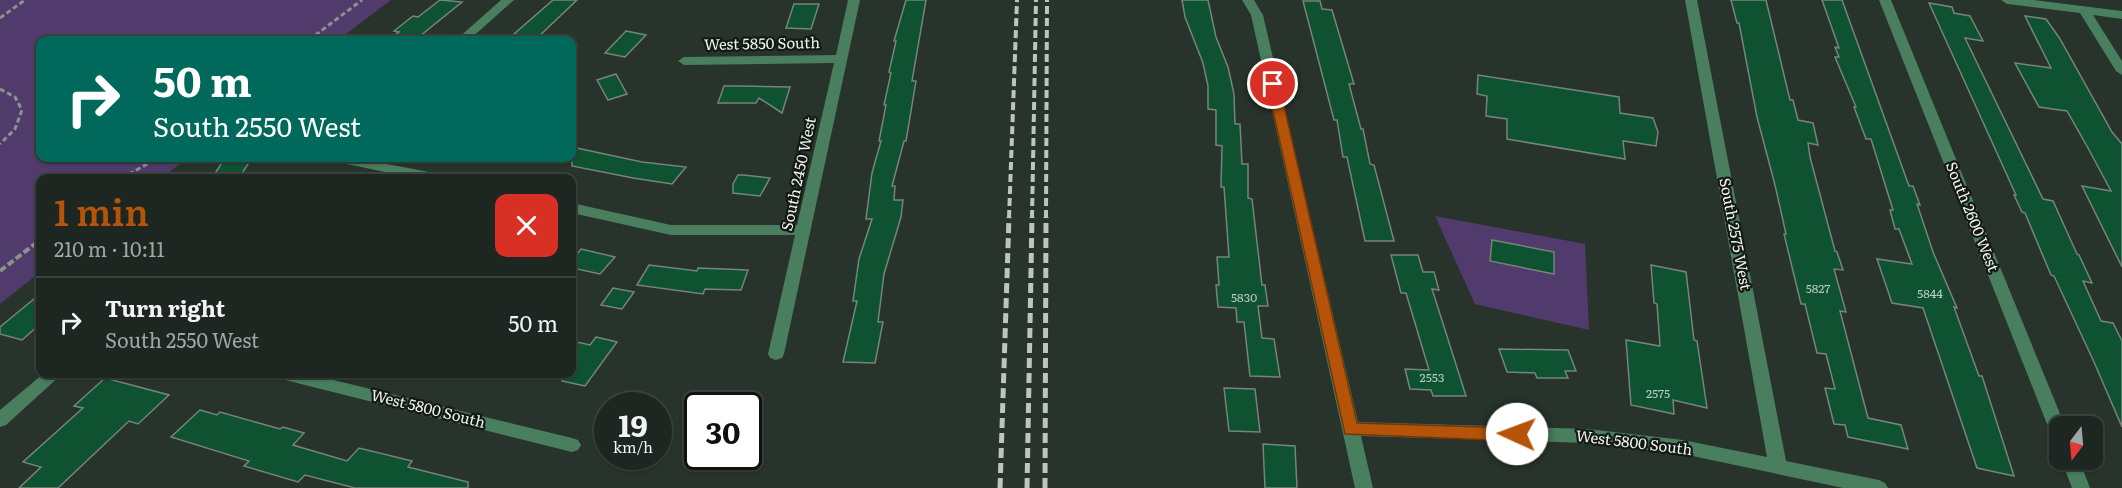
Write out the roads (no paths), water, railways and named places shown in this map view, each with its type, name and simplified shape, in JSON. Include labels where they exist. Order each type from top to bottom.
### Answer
[{"type":"street","points":[[467,36],[508,0]]},
{"type":"street","name":"South 2450 West","points":[[776,354],[854,0]]},
{"type":"street","points":[[1248,0],[1257,15],[1364,488]]},
{"type":"street","name":"South 2575 West","points":[[1691,0],[1778,467]]},
{"type":"street","name":"South 2600 West","points":[[1885,0],[2053,416]]},
{"type":"street","points":[[2007,0],[2122,15]]},
{"type":"street","points":[[2084,10],[2122,71]]},
{"type":"street","name":"West 5850 South","points":[[684,61],[841,59]]},
{"type":"street","points":[[356,162],[415,174]]},
{"type":"street","points":[[576,209],[671,230],[803,230]]},
{"type":"street","points":[[0,420],[49,378]]},
{"type":"street","name":"West 5800 South","points":[[301,378],[572,445]]},
{"type":"street","name":"West 5800 South","points":[[1350,429],[1588,436],[1683,447],[1879,488]]},
{"type":"street","points":[[2074,470],[2081,488]]},
{"type":"railway","points":[[1009,218],[1017,0]]},
{"type":"railway","points":[[1032,218],[1036,0]]},
{"type":"railway","points":[[1046,218],[1047,0]]},
{"type":"railway","points":[[1000,488],[1009,217]]},
{"type":"railway","points":[[1027,488],[1032,217]]},
{"type":"railway","points":[[1045,488],[1046,217]]}]
